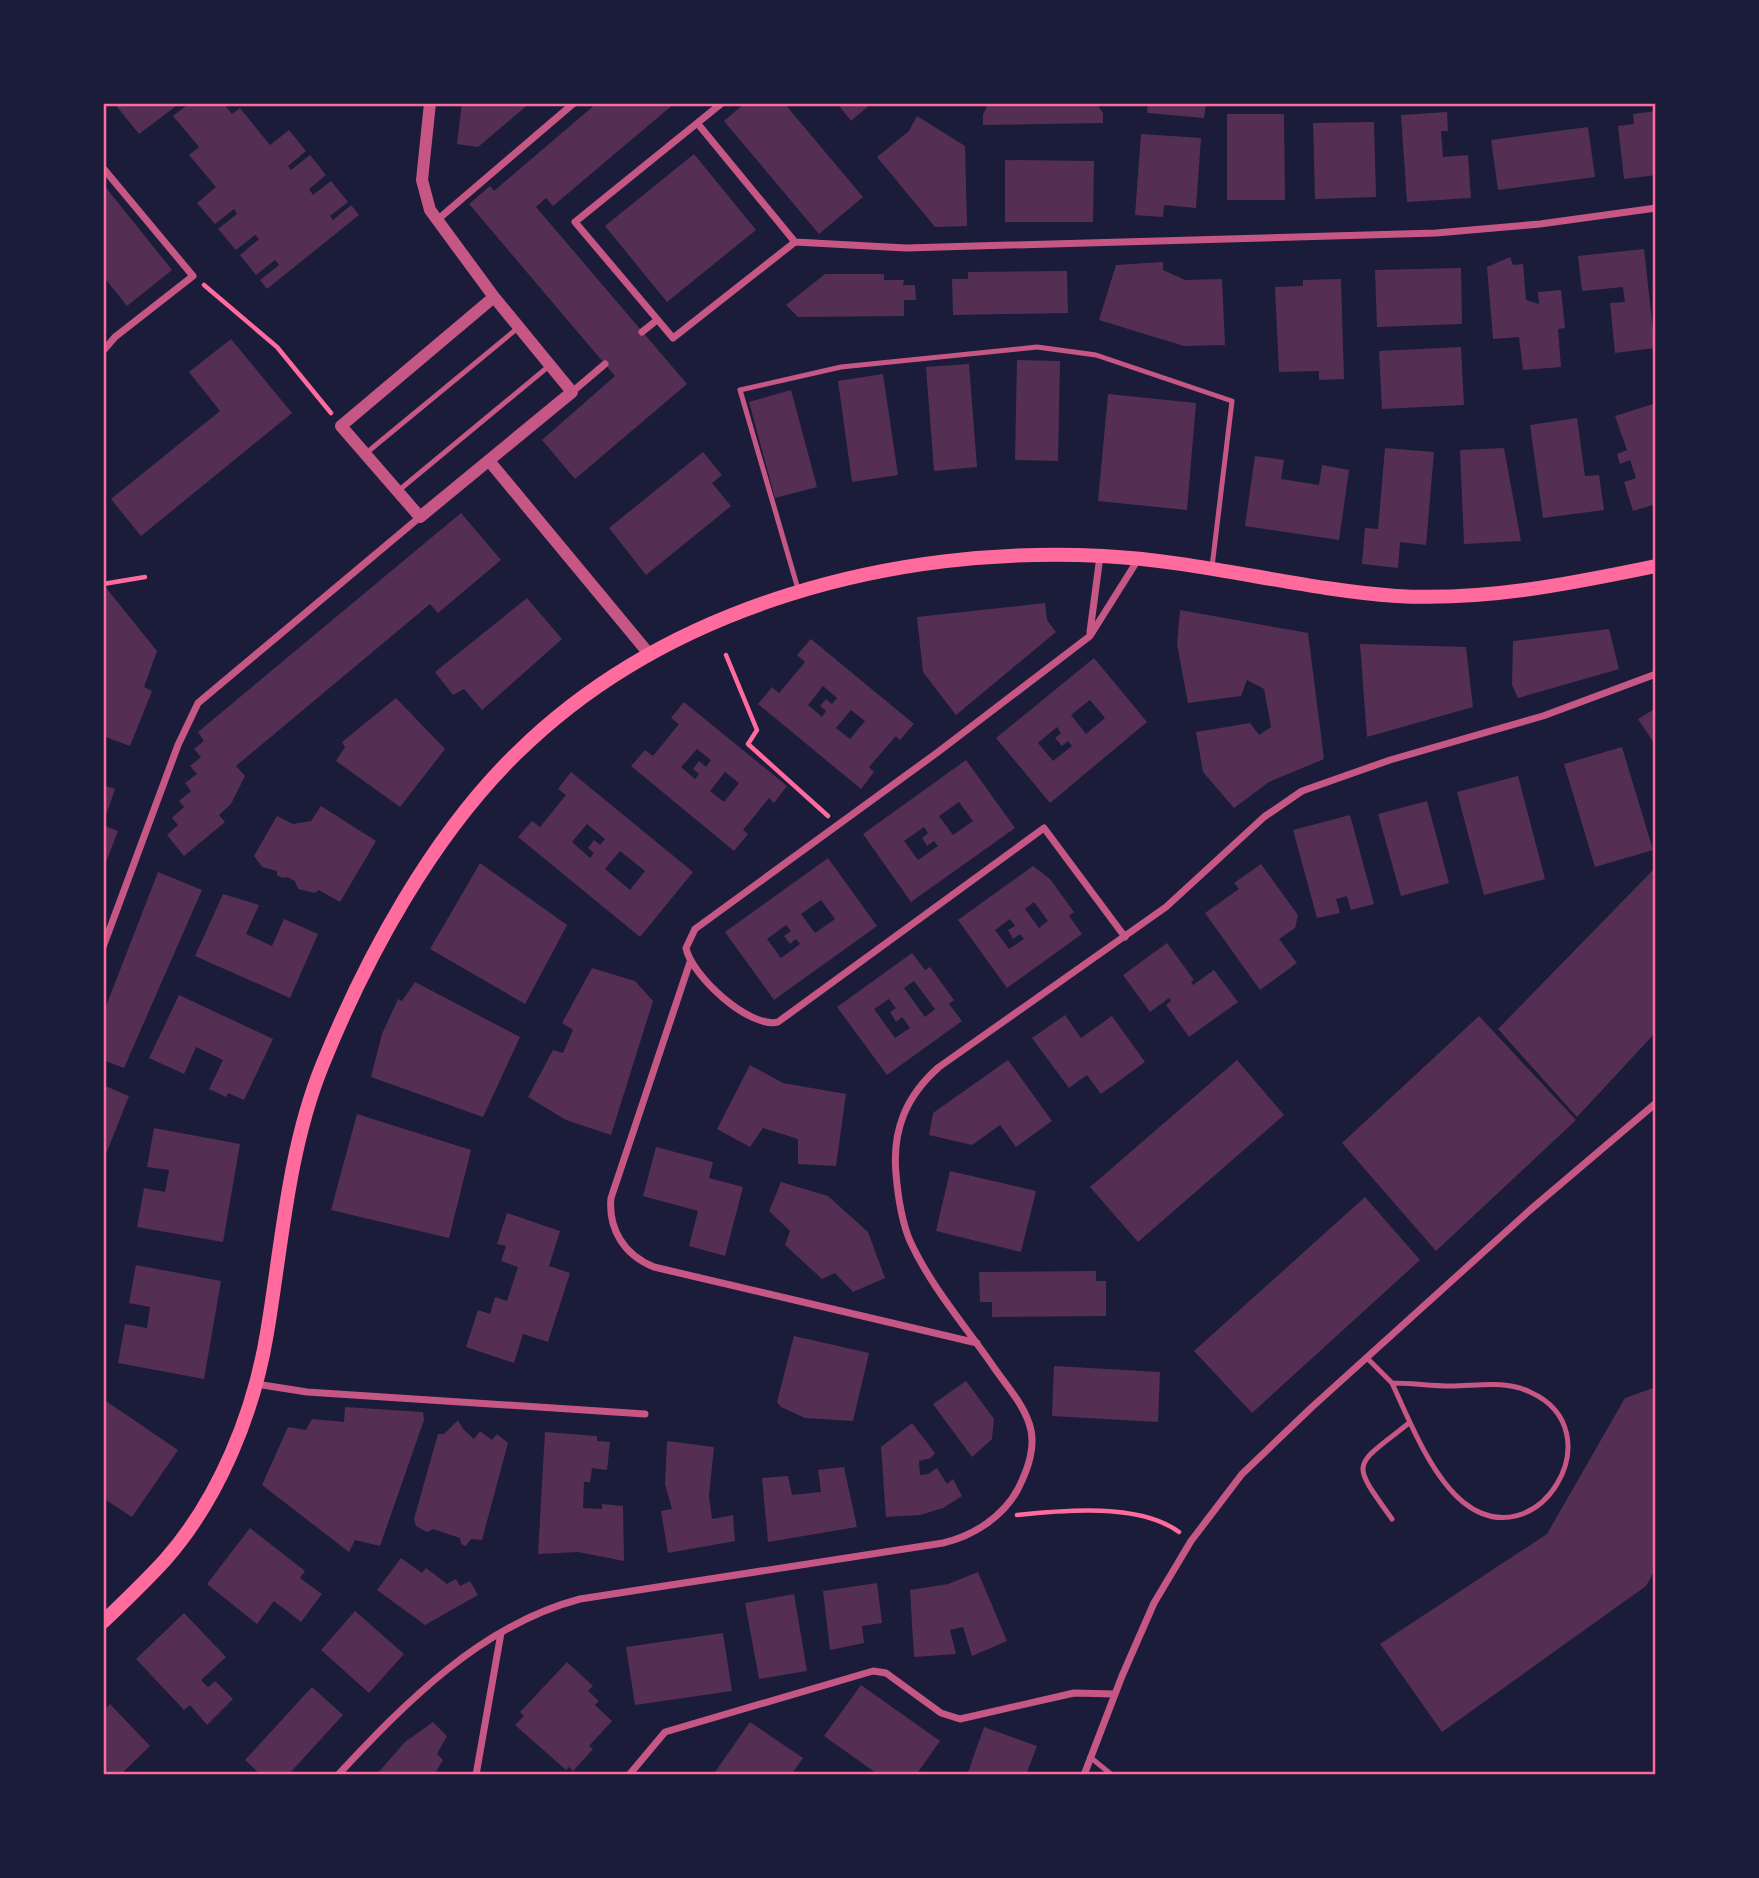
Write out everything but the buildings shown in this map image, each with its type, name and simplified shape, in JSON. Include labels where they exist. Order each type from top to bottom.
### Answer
[{"type":"main road","points":[[103,1622],[165,1559],[201,1511],[242,1425],[256,1384],[295,1160],[309,1106],[332,1043],[389,930],[443,841],[501,769],[532,738],[577,703],[650,655],[711,625],[798,592],[887,570],[952,560],[1018,556],[1139,558],[1361,593],[1467,597],[1533,590],[1656,566]]},
{"type":"street","points":[[430,103],[422,180],[435,222],[572,392]]},
{"type":"street","points":[[435,222],[574,103]]},
{"type":"street","points":[[722,103],[575,222],[673,338],[795,242],[906,248],[1436,233],[1540,224],[1656,208]]},
{"type":"street","points":[[698,124],[795,242]]},
{"type":"street","points":[[103,168],[193,276],[115,337],[103,351]]},
{"type":"street","points":[[420,517],[341,425],[494,297]]},
{"type":"street","points":[[642,332],[657,320]]},
{"type":"street","points":[[104,945],[178,745],[198,703],[605,364]]},
{"type":"street","points":[[490,462],[650,655]]},
{"type":"street","points":[[1090,636],[1100,556]]},
{"type":"street","points":[[978,1343],[654,1267],[642,1262],[621,1242],[612,1225],[611,1198],[690,962],[686,943],[695,929],[1090,636],[1139,558]]},
{"type":"street","points":[[338,1775],[425,1687],[501,1633],[543,1610],[580,1599],[943,1543],[967,1535],[995,1517],[1021,1482],[1031,1457],[1031,1433],[1022,1408],[918,1255],[905,1226],[895,1160],[897,1131],[917,1088],[939,1067],[1125,937],[1182,893],[1264,817],[1302,791],[1390,760],[1543,716],[1656,674]]},
{"type":"street","points":[[690,962],[714,988],[747,1015],[764,1023],[778,1022],[1044,828],[1125,937]]},
{"type":"street","points":[[1084,1775],[1154,1603],[1191,1541],[1242,1474],[1530,1210],[1656,1103]]},
{"type":"street","points":[[256,1384],[307,1392],[645,1414]]},
{"type":"street","points":[[476,1775],[501,1633]]},
{"type":"street","points":[[629,1775],[665,1732],[873,1671],[886,1673],[941,1713],[960,1719],[1074,1693],[1115,1694]]},
{"type":"lane","points":[[365,454],[519,327]]},
{"type":"lane","points":[[798,592],[740,390],[841,367],[1037,346],[1097,355],[1232,401],[1212,569]]},
{"type":"lane","points":[[398,491],[550,365]]},
{"type":"lane","points":[[1367,1358],[1392,1384],[1409,1423],[1450,1488],[1463,1502],[1485,1513],[1506,1516],[1529,1512],[1547,1499],[1566,1467],[1569,1444],[1553,1409],[1530,1391],[1507,1385],[1392,1384]]},
{"type":"lane","points":[[1392,1520],[1363,1479],[1362,1468],[1366,1458],[1409,1423]]},
{"type":"lane","points":[[1090,1758],[1112,1775]]},
{"type":"path","points":[[193,276],[277,347],[341,425]]},
{"type":"path","points":[[103,584],[145,577]]},
{"type":"path","points":[[726,655],[757,730],[748,744],[779,769],[838,825]]},
{"type":"path","points":[[995,1517],[1059,1511],[1140,1515],[1161,1520],[1191,1541]]}]
